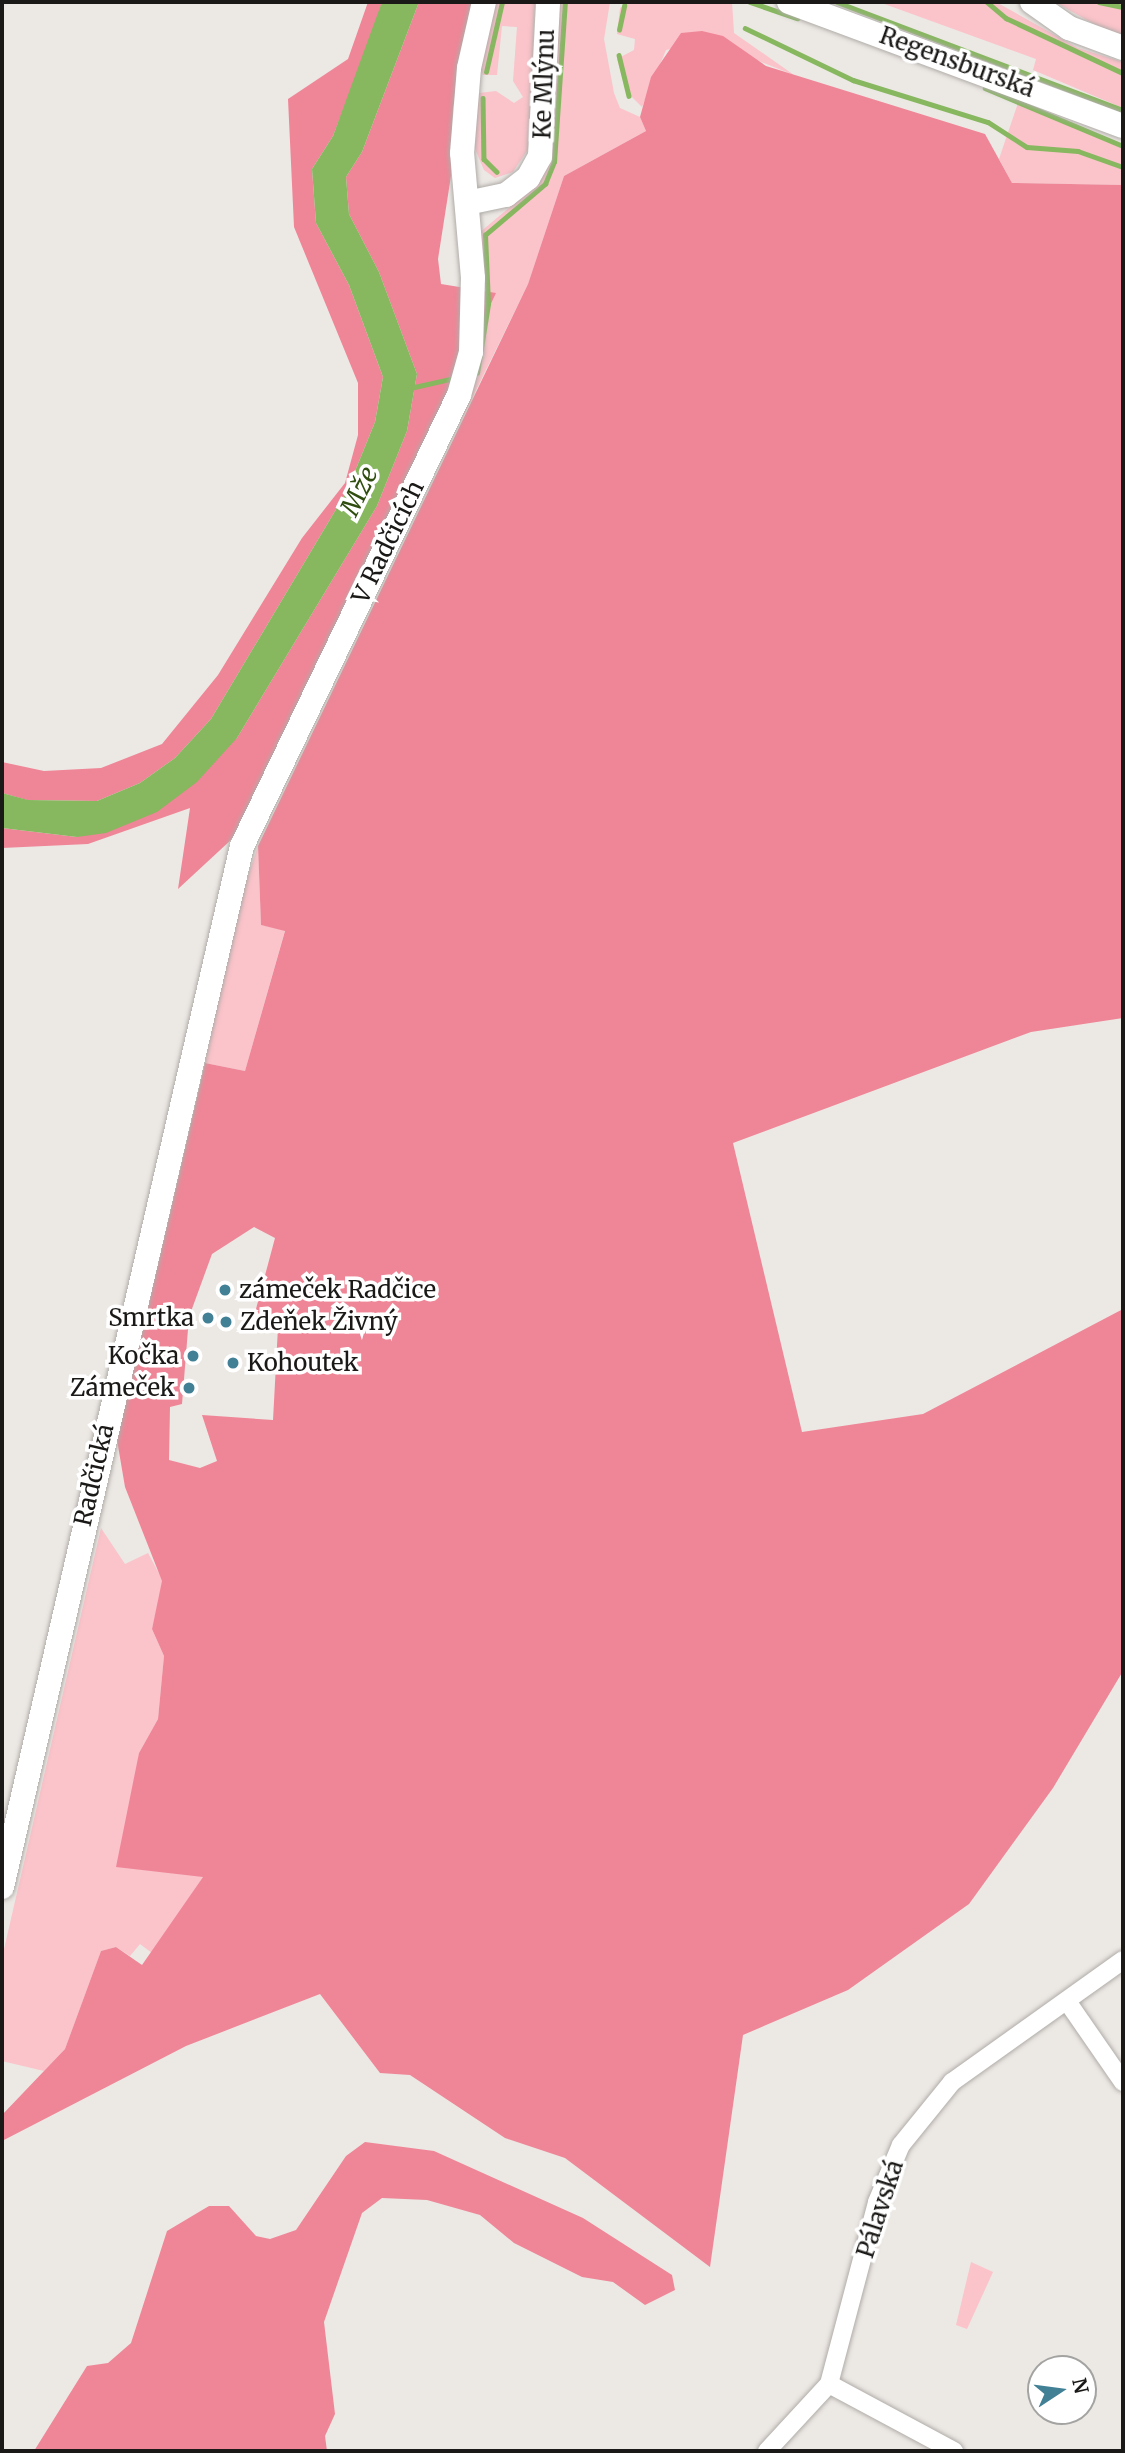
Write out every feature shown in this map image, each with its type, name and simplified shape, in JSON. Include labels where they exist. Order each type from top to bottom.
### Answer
[{"type":"street","name":"V Radčicích","points":[[189,1064],[242,846],[459,395],[474,327],[464,99],[484,2]]},
{"type":"street","name":"Ke Mlýnu","points":[[467,204],[506,195],[528,178],[540,156],[548,2]]},
{"type":"street","name":"Regensburská","points":[[789,2],[1123,126]]},
{"type":"street","points":[[1032,2],[1069,27],[1123,48]]},
{"type":"street","name":"Radčická","points":[[2,1887],[189,1064]]},
{"type":"street","name":"Pálavská","points":[[766,2451],[829,2384],[877,2202],[901,2145],[952,2082],[1069,2004],[1123,1960]]},
{"type":"street","points":[[1069,2004],[1123,2081]]},
{"type":"street","points":[[829,2384],[954,2451]]},
{"type":"shaded area","points":[[368,2],[382,2],[374,30],[333,136],[312,169],[316,223],[349,285],[383,377],[375,422],[347,491],[211,719],[175,758],[140,783],[97,801],[27,800],[2,793],[2,762],[44,771],[101,768],[162,744],[218,675],[302,538],[345,483],[358,435],[358,383],[294,227],[288,99],[348,59]]},
{"type":"shaded area","points":[[419,2],[474,2],[453,108],[451,176],[438,259],[441,284],[496,293],[331,642],[232,839],[178,889],[190,808],[88,844],[2,848],[2,828],[77,837],[237,738],[377,506],[407,431],[417,374],[379,272],[349,214],[346,177],[362,152]]},
{"type":"shaded area","points":[[494,2],[535,2],[529,148],[513,172],[495,178],[484,170],[473,144],[479,93],[496,91],[514,103],[523,97],[513,81],[517,27],[502,26],[497,75],[483,75],[479,67]]},
{"type":"shaded area","points":[[555,2],[610,2],[604,39],[614,93],[620,108],[640,117],[646,131],[564,176],[528,284],[462,419],[476,365],[479,233],[536,185],[552,148]]},
{"type":"shaded area","points":[[628,2],[732,2],[734,33],[794,75],[739,53],[722,36],[666,50],[642,107],[626,91],[617,59],[634,50],[635,39],[617,34],[620,8]]},
{"type":"shaded area","points":[[879,2],[996,2],[1078,48],[1123,62],[1123,108],[1033,70],[1036,59]]},
{"type":"shaded area","points":[[1055,2],[1123,2],[1123,35],[1099,27]]},
{"type":"shaded area","points":[[702,31],[723,36],[766,66],[985,134],[1012,183],[1123,185],[1123,1018],[1031,1032],[733,1143],[802,1432],[923,1414],[1123,1309],[1123,1671],[1053,1788],[969,1904],[848,1990],[743,2035],[710,2267],[565,2158],[505,2138],[410,2075],[380,2073],[320,1994],[186,2046],[2,2141],[2,2115],[65,2049],[101,1951],[116,1947],[142,1965],[203,1877],[116,1867],[139,1753],[158,1719],[164,1656],[152,1629],[162,1581],[125,1487],[117,1440],[205,1063],[245,1071],[285,931],[261,925],[258,846],[528,284],[564,176],[646,131],[640,117],[651,77],[681,33]],"holes":[[[254,1227],[275,1238],[252,1324],[278,1327],[273,1420],[202,1415],[217,1461],[200,1468],[169,1460],[170,1407],[182,1404],[189,1317],[212,1254]]]},
{"type":"shaded area","points":[[1018,103],[1123,148],[1123,185],[1012,183],[999,159]]},
{"type":"shaded area","points":[[258,846],[261,925],[285,930],[245,1071],[205,1063],[237,909]]},
{"type":"shaded area","points":[[101,1528],[125,1564],[148,1553],[163,1581],[152,1629],[164,1656],[158,1719],[139,1753],[138,1770],[203,1877],[152,1953],[140,1944],[130,1956],[116,1947],[101,1951],[65,2049],[44,2071],[2,2061],[2,1958]]},
{"type":"shaded area","points":[[365,2142],[434,2151],[583,2218],[672,2275],[675,2290],[645,2305],[613,2282],[582,2277],[514,2243],[480,2215],[427,2200],[382,2198],[362,2213],[324,2322],[335,2414],[325,2436],[327,2451],[34,2451],[87,2366],[108,2363],[131,2343],[167,2231],[209,2206],[229,2206],[256,2236],[270,2239],[296,2230],[346,2156]]},
{"type":"shaded area","points":[[971,2262],[993,2272],[967,2329],[956,2325]]},
{"type":"water","name":"Mže","points":[[382,2],[419,2],[362,152],[346,177],[349,214],[379,272],[417,374],[407,431],[377,506],[237,738],[197,782],[157,812],[106,833],[77,837],[2,828],[2,793],[28,800],[97,801],[140,783],[175,758],[211,719],[347,491],[375,422],[383,377],[349,285],[316,223],[312,169],[333,136]]},
{"type":"waterway","points":[[486,72],[502,2]]},
{"type":"waterway","points":[[477,373],[488,304],[485,235],[545,184],[554,162],[565,2]]},
{"type":"waterway","points":[[750,2],[797,18]]},
{"type":"waterway","points":[[837,2],[1123,110]]},
{"type":"waterway","points":[[987,2],[1006,18],[1123,73]]},
{"type":"waterway","points":[[1099,2],[1123,7]]},
{"type":"waterway","points":[[619,30],[624,6]]},
{"type":"waterway","points":[[745,28],[853,80],[988,122],[1027,147],[1078,151],[1123,167]]},
{"type":"waterway","points":[[619,55],[629,96]]},
{"type":"waterway","points":[[985,88],[1123,146]]},
{"type":"waterway","points":[[483,98],[484,159],[497,172]]},
{"type":"waterway","points":[[410,388],[450,379]]},
{"type":"place","name":"zámeček Radčice","points":[[225,1290]]},
{"type":"place","name":"Smrtka","points":[[208,1318]]},
{"type":"place","name":"Zdeňek Živný","points":[[226,1322]]},
{"type":"place","name":"Kočka","points":[[193,1356]]},
{"type":"place","name":"Kohoutek","points":[[233,1363]]},
{"type":"place","name":"Zámeček","points":[[189,1388]]}]
